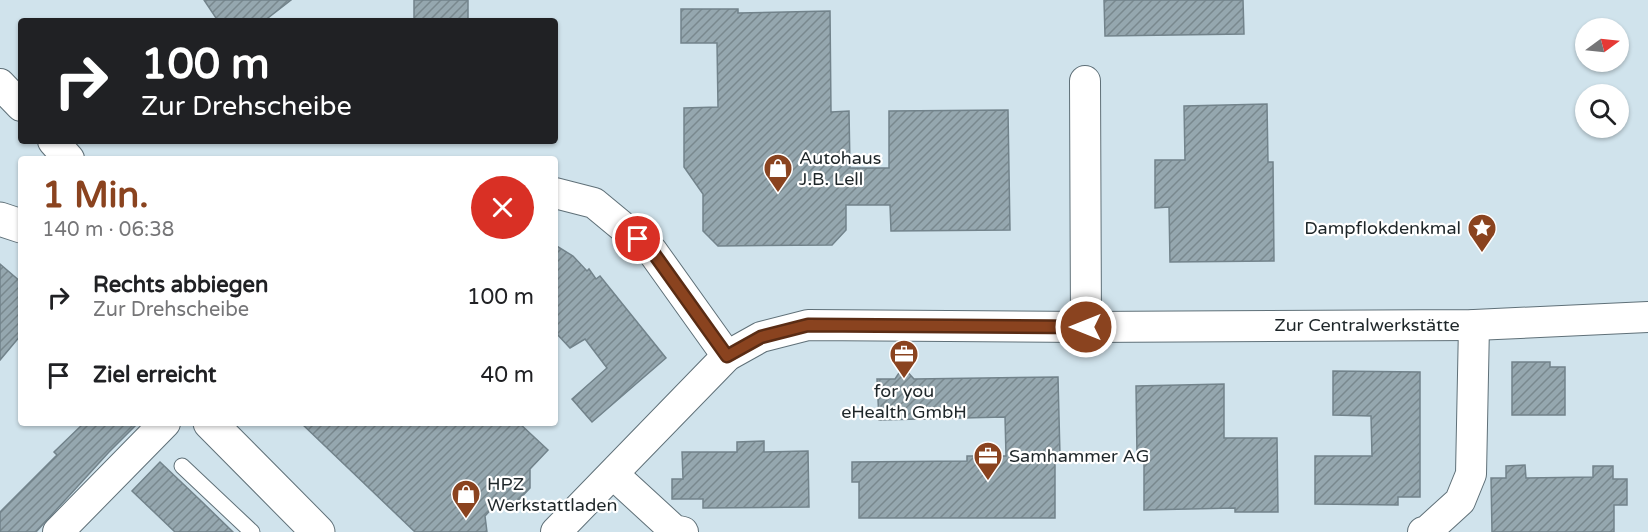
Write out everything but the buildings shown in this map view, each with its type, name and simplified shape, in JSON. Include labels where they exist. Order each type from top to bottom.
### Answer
[{"type":"main road","points":[[0,219],[18,225]]},
{"type":"main road","points":[[213,426],[318,532]]},
{"type":"street","points":[[1085,81],[1086,327]]},
{"type":"street","points":[[0,84],[18,103]]},
{"type":"street","points":[[56,144],[66,156]]},
{"type":"street","points":[[558,194],[594,203],[652,251],[727,356]]},
{"type":"street","name":"Zur Centralwerkstätte","points":[[556,532],[727,356],[761,337],[808,325],[1086,327],[1474,325],[1648,317]]},
{"type":"street","points":[[1423,532],[1427,531],[1460,501],[1470,474],[1474,325]]},
{"type":"street","points":[[58,532],[162,426]]},
{"type":"street","points":[[613,474],[674,530],[683,532]]},
{"type":"lane","points":[[182,466],[252,532]]},
{"type":"place","name":"Autohaus J.B. Lell","points":[[778,194]]},
{"type":"place","name":"Dampflokdenkmal","points":[[1482,254]]},
{"type":"place","name":"for you eHealth GmbH","points":[[904,380]]},
{"type":"place","name":"Samhammer AG","points":[[988,482]]},
{"type":"place","name":"HPZ Werkstattladen","points":[[466,520]]},
{"type":"route","points":[[638,239],[652,251],[727,356],[761,337],[808,325],[1086,327]]}]
